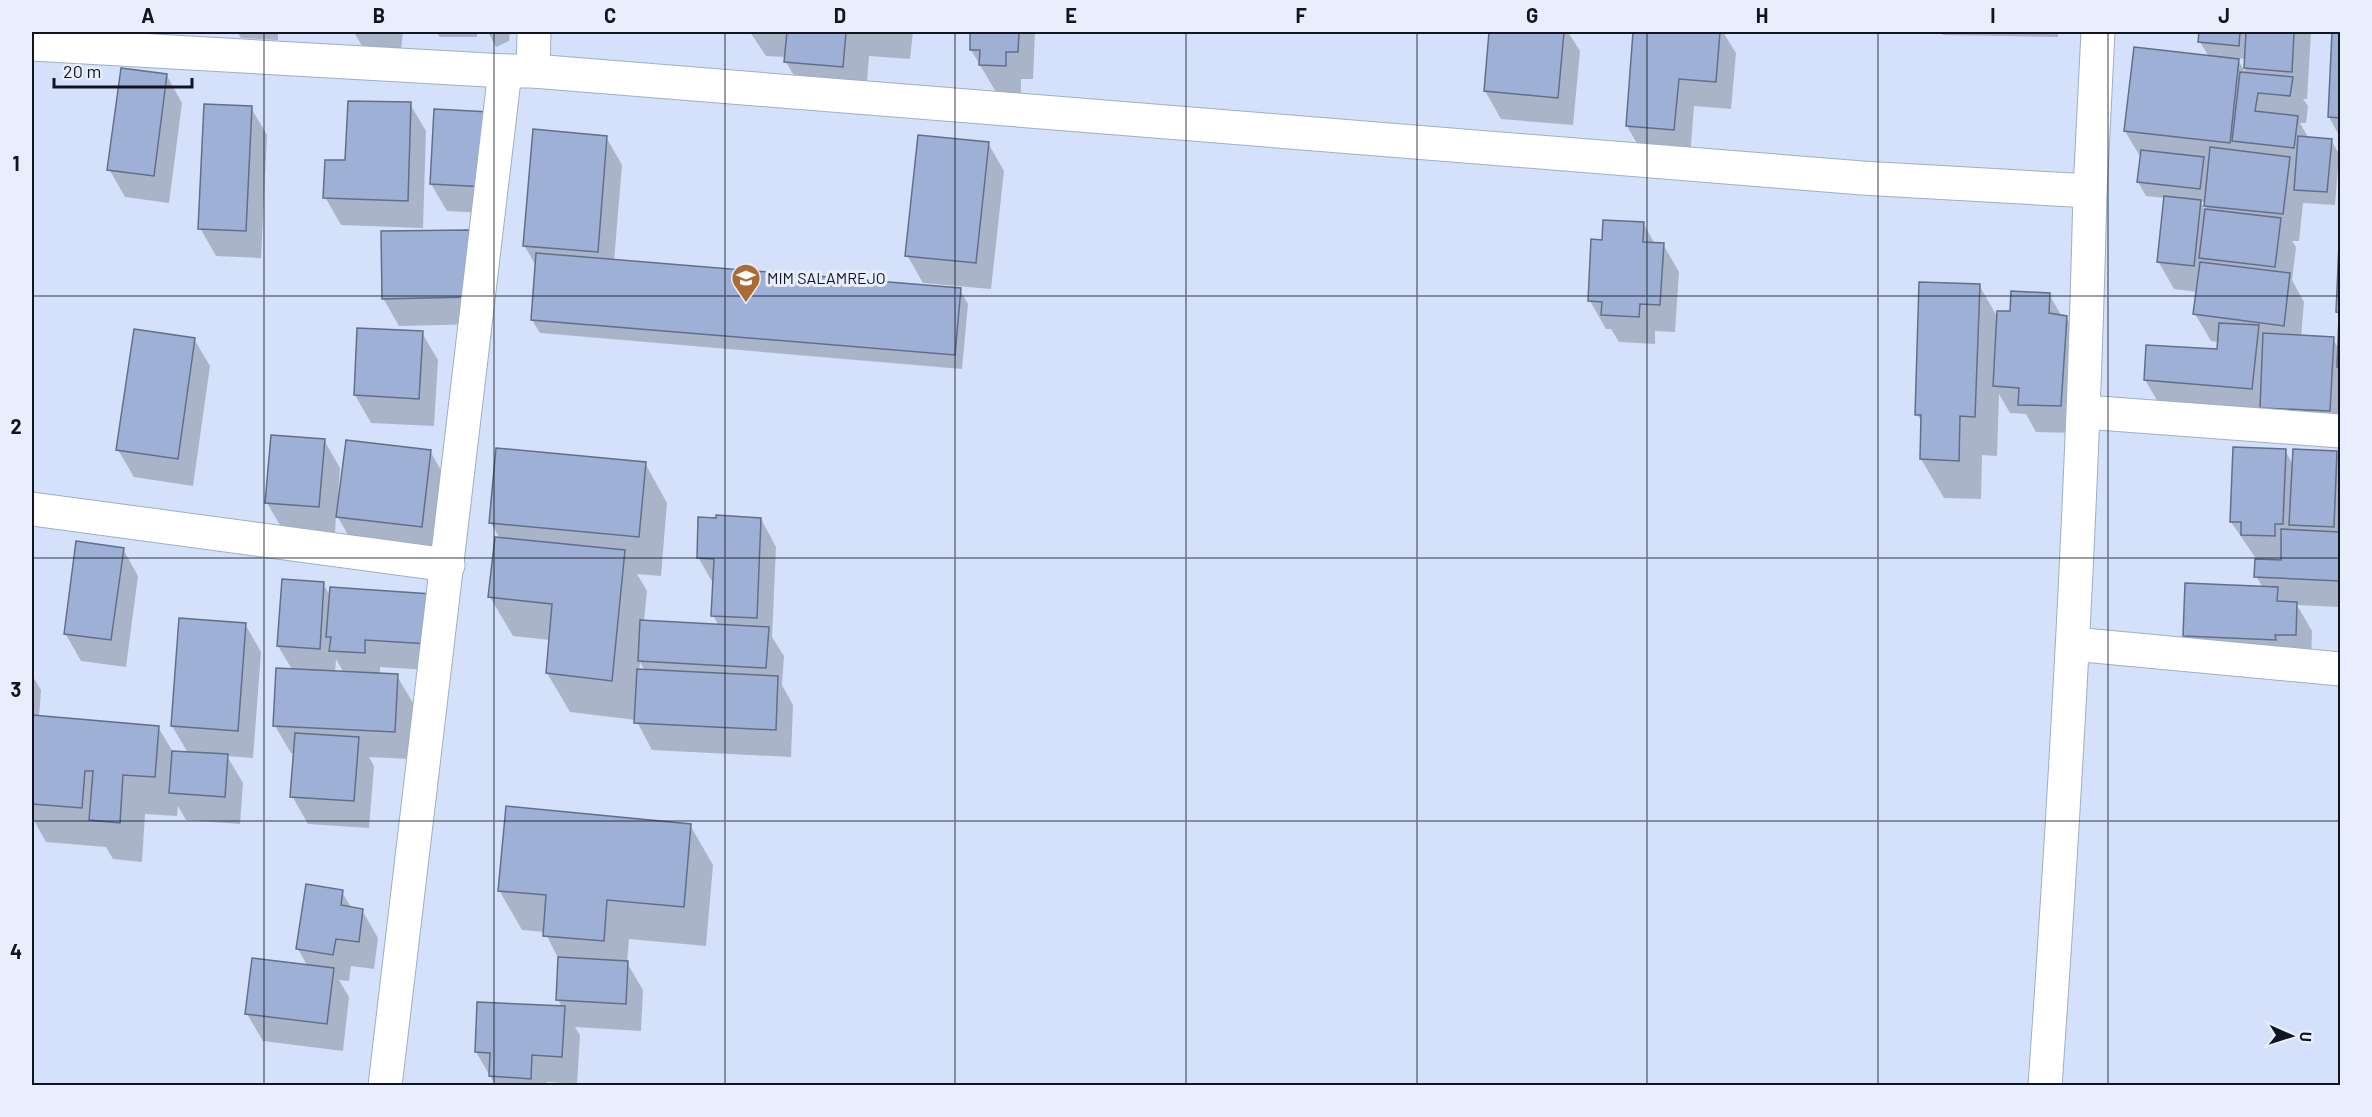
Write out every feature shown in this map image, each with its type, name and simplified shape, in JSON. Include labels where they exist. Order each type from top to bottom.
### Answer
[{"type":"street","points":[[385,1086],[448,564],[519,71],[534,32]]},
{"type":"street","points":[[2045,1086],[2067,780],[2085,412],[2090,191],[2098,32]]},
{"type":"street","points":[[32,44],[191,43],[1862,178],[2090,191]]},
{"type":"street","points":[[2085,412],[2340,431]]},
{"type":"street","points":[[32,509],[448,564]]},
{"type":"street","points":[[2073,644],[2340,669]]},
{"type":"building","points":[[787,32],[846,32],[843,67],[784,62]]},
{"type":"building","points":[[970,32],[1019,32],[1018,52],[1006,52],[1006,66],[979,65],[980,50],[970,50]]},
{"type":"building","points":[[1489,32],[1564,32],[1558,98],[1484,91]]},
{"type":"building","points":[[1633,32],[1720,32],[1716,82],[1679,79],[1674,130],[1626,126]]},
{"type":"building","points":[[2199,32],[2240,32],[2239,46],[2198,42]]},
{"type":"building","points":[[2246,32],[2294,32],[2292,72],[2244,68]]},
{"type":"building","points":[[2332,32],[2340,32],[2340,118],[2328,117]]},
{"type":"building","points":[[2134,47],[2239,59],[2230,143],[2124,131]]},
{"type":"building","points":[[121,68],[167,74],[154,176],[107,170]]},
{"type":"building","points":[[2240,72],[2293,77],[2290,96],[2258,93],[2255,111],[2298,116],[2294,148],[2232,141]]},
{"type":"building","points":[[348,101],[411,102],[408,201],[323,198],[325,160],[345,160]]},
{"type":"building","points":[[204,104],[252,106],[246,231],[198,229]]},
{"type":"building","points":[[434,109],[490,112],[486,187],[430,184]]},
{"type":"building","points":[[533,129],[607,136],[598,252],[523,246]]},
{"type":"building","points":[[918,135],[989,142],[976,263],[905,256]]},
{"type":"building","points":[[2298,136],[2332,139],[2327,192],[2294,190]]},
{"type":"building","points":[[2210,147],[2290,157],[2283,214],[2204,206]]},
{"type":"building","points":[[2141,150],[2204,157],[2200,189],[2137,182]]},
{"type":"building","points":[[2164,196],[2201,200],[2194,266],[2157,262]]},
{"type":"building","points":[[2205,209],[2281,218],[2275,267],[2199,258]]},
{"type":"building","points":[[1603,220],[1644,222],[1643,242],[1664,243],[1660,305],[1640,304],[1639,317],[1601,315],[1602,302],[1588,301],[1591,239],[1602,240]]},
{"type":"building","points":[[2340,221],[2340,313],[2336,312]]},
{"type":"building","points":[[469,230],[470,297],[382,299],[381,231]]},
{"type":"building","name":"MIM SALAMREJO","points":[[536,253],[961,288],[955,355],[531,320]]},
{"type":"building","points":[[2200,262],[2290,273],[2284,326],[2193,314]]},
{"type":"building","points":[[1919,282],[1980,284],[1975,417],[1960,416],[1959,461],[1920,459],[1921,415],[1915,415]]},
{"type":"building","points":[[2011,291],[2050,293],[2049,313],[2067,316],[2061,406],[2018,405],[2019,388],[1993,386],[1997,311],[2010,311]]},
{"type":"building","points":[[2339,317],[2340,367],[2337,367]]},
{"type":"building","points":[[2219,323],[2259,325],[2252,389],[2144,380],[2146,345],[2217,349]]},
{"type":"building","points":[[357,328],[423,331],[419,399],[354,395]]},
{"type":"building","points":[[134,329],[195,338],[178,459],[116,450]]},
{"type":"building","points":[[2263,333],[2334,337],[2330,411],[2260,408]]},
{"type":"building","points":[[271,435],[325,439],[319,507],[265,503]]},
{"type":"building","points":[[346,440],[431,450],[422,527],[336,517]]},
{"type":"building","points":[[2233,447],[2286,449],[2283,524],[2275,524],[2275,536],[2241,535],[2241,522],[2230,522]]},
{"type":"building","points":[[496,448],[646,462],[639,537],[489,523]]},
{"type":"building","points":[[2293,449],[2337,451],[2334,527],[2289,525]]},
{"type":"building","points":[[716,515],[761,518],[757,618],[711,616],[714,559],[697,558],[698,517],[716,518]]},
{"type":"building","points":[[2281,529],[2340,532],[2340,581],[2254,577],[2255,559],[2281,560]]},
{"type":"building","points":[[495,537],[625,550],[612,681],[546,673],[552,604],[488,597]]},
{"type":"building","points":[[76,541],[124,548],[111,640],[64,634]]},
{"type":"building","points":[[282,579],[324,582],[320,649],[277,646]]},
{"type":"building","points":[[2185,583],[2278,587],[2277,601],[2297,602],[2296,635],[2275,635],[2276,640],[2183,636]]},
{"type":"building","points":[[330,587],[432,594],[429,644],[365,640],[365,653],[329,651],[331,637],[326,637]]},
{"type":"building","points":[[179,618],[246,623],[238,731],[171,726]]},
{"type":"building","points":[[640,620],[769,627],[766,668],[638,661]]},
{"type":"building","points":[[276,668],[398,674],[395,732],[273,726]]},
{"type":"building","points":[[637,669],[778,676],[776,730],[634,723]]},
{"type":"building","points":[[32,715],[159,726],[155,777],[123,775],[120,823],[89,820],[93,771],[85,771],[82,808],[32,804]]},
{"type":"building","points":[[295,733],[359,737],[354,801],[290,797]]},
{"type":"building","points":[[172,751],[228,754],[225,797],[169,793]]},
{"type":"building","points":[[506,806],[691,824],[684,907],[607,900],[604,941],[543,936],[546,895],[498,891]]},
{"type":"building","points":[[306,884],[343,890],[341,905],[363,909],[359,942],[336,939],[333,955],[296,949]]},
{"type":"building","points":[[558,957],[628,961],[626,1004],[556,1000]]},
{"type":"building","points":[[252,958],[334,968],[327,1024],[245,1014]]},
{"type":"building","points":[[477,1002],[565,1006],[562,1057],[532,1055],[531,1079],[489,1076],[490,1053],[475,1052]]},
{"type":"place","name":"MIM SALAMREJO","points":[[746,304]]}]
